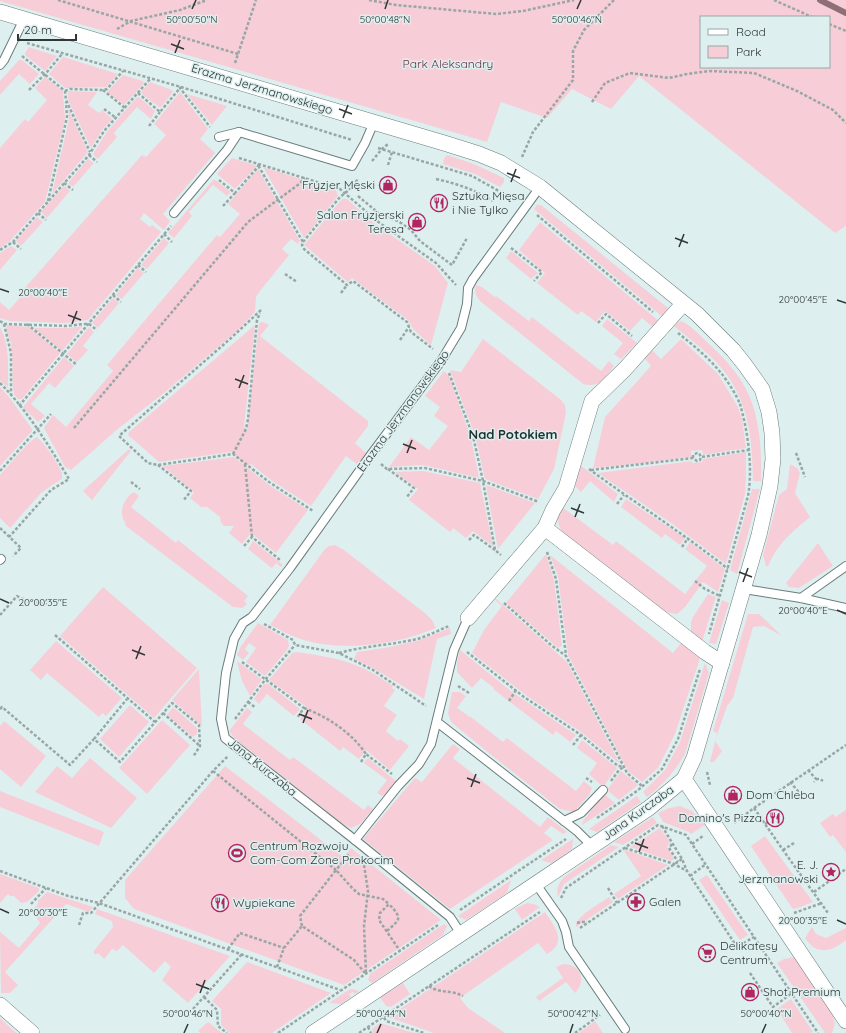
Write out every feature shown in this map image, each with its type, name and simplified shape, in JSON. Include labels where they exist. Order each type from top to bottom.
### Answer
[{"type":"street","name":"Erazma Jerzmanowskiego","points":[[0,12],[374,122],[479,154],[500,162],[540,187],[697,314],[745,365],[762,388],[769,412],[772,433],[773,459],[770,486],[759,535],[740,604],[694,758],[684,779]]},
{"type":"street","points":[[468,618],[545,528],[553,510],[566,488],[592,400],[625,369],[683,304]]},
{"type":"street","points":[[545,528],[705,652],[722,663]]},
{"type":"street","points":[[684,779],[846,1021]]},
{"type":"street","name":"Jana Kurczaba","points":[[313,1033],[649,808],[684,779]]},
{"type":"street","points":[[0,1005],[32,1033]]},
{"type":"lane","points":[[1,61],[14,40],[24,19]]},
{"type":"lane","points":[[218,137],[239,132],[352,166],[365,144],[374,122]]},
{"type":"lane","points":[[174,213],[227,150],[239,132]]},
{"type":"lane","name":"Erazma Jerzmanowskiego","points":[[243,623],[252,617],[290,568],[370,456],[441,361],[461,328],[467,304],[468,288],[473,279],[540,187]]},
{"type":"lane","points":[[801,598],[846,566]]},
{"type":"lane","points":[[745,585],[846,608]]},
{"type":"lane","points":[[356,842],[401,783],[419,764],[431,744],[456,644],[468,618]]},
{"type":"lane","name":"Jana Kurczaba","points":[[243,623],[234,639],[230,654],[221,719],[225,738],[450,917],[461,934]]},
{"type":"lane","name":"Jana Kurczaba","points":[[437,718],[577,831],[592,846]]},
{"type":"lane","points":[[564,821],[581,813],[603,790]]},
{"type":"lane","points":[[536,884],[562,921],[569,948],[625,1029]]},
{"type":"path","points":[[58,0],[238,54],[256,0]]},
{"type":"path","points":[[95,40],[131,21],[180,10],[207,0]]},
{"type":"path","points":[[369,0],[396,5],[496,14],[523,11],[574,0]]},
{"type":"path","points":[[522,158],[533,132],[573,80],[573,51],[584,30],[614,0]]},
{"type":"path","points":[[774,0],[810,16]]},
{"type":"path","points":[[830,24],[846,31]]},
{"type":"path","points":[[14,40],[180,87],[472,176],[526,206],[667,323],[696,348],[721,373],[740,403],[749,450],[750,485],[705,652],[678,738],[662,769],[619,804],[278,1033]]},
{"type":"path","points":[[20,54],[65,91],[67,117],[48,201]]},
{"type":"path","points":[[29,90],[62,54]]},
{"type":"path","points":[[0,250],[12,242],[90,154],[104,131],[150,79],[158,58]]},
{"type":"path","points":[[65,91],[70,89],[107,89],[123,71]]},
{"type":"path","points":[[592,102],[605,82],[630,73],[669,78],[709,71],[754,73],[833,110],[846,122]]},
{"type":"path","points":[[149,126],[180,87]]},
{"type":"path","points":[[180,87],[218,137]]},
{"type":"path","points":[[103,90],[124,108]]},
{"type":"path","points":[[138,93],[160,112]]},
{"type":"path","points":[[66,100],[90,154],[97,162]]},
{"type":"path","points":[[104,109],[116,118]]},
{"type":"path","points":[[368,167],[382,149],[404,132]]},
{"type":"path","points":[[227,150],[231,155],[340,189],[376,221],[436,263],[460,289],[467,304]]},
{"type":"path","points":[[388,165],[392,152]]},
{"type":"path","points":[[222,206],[259,164]]},
{"type":"path","points":[[259,164],[259,167],[303,242],[302,246],[347,285]]},
{"type":"path","points":[[214,176],[235,193]]},
{"type":"path","points":[[74,428],[248,222],[305,178]]},
{"type":"path","points":[[303,242],[340,197],[345,194],[359,178]]},
{"type":"path","points":[[436,179],[476,190],[493,201]]},
{"type":"path","points":[[64,183],[73,190]]},
{"type":"path","points":[[358,196],[382,216],[398,220],[411,230],[420,241],[452,265],[467,238]]},
{"type":"path","points":[[38,213],[46,220]]},
{"type":"path","points":[[19,406],[174,223]]},
{"type":"path","points":[[164,234],[172,242]]},
{"type":"path","points":[[501,240],[542,272],[534,281]]},
{"type":"path","points":[[12,242],[21,249]]},
{"type":"path","points":[[138,266],[146,272]]},
{"type":"path","points":[[284,274],[297,282]]},
{"type":"path","points":[[341,293],[353,280],[406,322],[411,332],[438,352],[441,361],[450,375],[473,436],[483,481],[495,550]]},
{"type":"path","points":[[113,295],[121,302]]},
{"type":"path","points":[[233,454],[246,429],[257,320],[261,310],[230,340],[119,436],[148,463],[158,464],[233,454],[269,482],[326,519]]},
{"type":"path","points":[[598,323],[606,314],[645,347]]},
{"type":"path","points":[[0,321],[4,324],[67,326],[89,324],[97,330]]},
{"type":"path","points":[[4,324],[11,353],[11,394]]},
{"type":"path","points":[[27,324],[76,365]]},
{"type":"path","points":[[400,340],[409,327]]},
{"type":"path","points":[[0,383],[11,394],[38,429],[70,479],[51,490],[9,537]]},
{"type":"path","points":[[0,471],[51,414]]},
{"type":"path","points":[[591,470],[693,458],[697,461],[702,457],[749,450]]},
{"type":"path","points":[[693,458],[693,455],[697,453],[702,457]]},
{"type":"path","points":[[796,453],[806,477]]},
{"type":"path","points":[[370,456],[414,488],[406,498]]},
{"type":"path","points":[[575,458],[624,495],[688,538],[728,569],[745,585]]},
{"type":"path","points":[[158,464],[191,492],[183,501]]},
{"type":"path","points":[[246,464],[252,537],[290,568]]},
{"type":"path","points":[[387,469],[425,468],[483,481],[537,501],[553,510]]},
{"type":"path","points":[[131,482],[140,489]]},
{"type":"path","points":[[514,492],[515,488]]},
{"type":"path","points":[[617,504],[624,495]]},
{"type":"path","points":[[545,528],[548,554],[556,579],[566,656],[627,773],[642,786]]},
{"type":"path","points":[[469,540],[474,535],[513,565]]},
{"type":"path","points":[[244,546],[252,537]]},
{"type":"path","points":[[682,547],[688,538]]},
{"type":"path","points":[[695,581],[705,589],[740,604]]},
{"type":"path","points":[[491,592],[551,645],[566,656]]},
{"type":"path","points":[[0,616],[18,596],[27,601],[47,604]]},
{"type":"path","points":[[252,617],[293,640],[295,645]]},
{"type":"path","points":[[338,653],[356,648],[388,645],[419,639],[468,618]]},
{"type":"path","points":[[54,634],[155,722]]},
{"type":"path","points":[[456,644],[516,690],[581,735],[618,766],[624,767]]},
{"type":"path","points":[[295,645],[338,653],[373,670],[437,718]]},
{"type":"path","points":[[79,925],[83,913],[91,913],[213,771],[229,755],[225,738],[229,727],[265,680],[295,645]]},
{"type":"path","points":[[230,654],[304,708],[331,721],[343,729],[361,746],[366,754],[401,783]]},
{"type":"path","points":[[509,701],[516,690]]},
{"type":"path","points":[[0,710],[2,707],[70,765],[128,699]]},
{"type":"path","points":[[248,702],[256,708]]},
{"type":"path","points":[[94,739],[120,762],[172,703],[199,725],[200,746],[193,757]]},
{"type":"path","points":[[297,718],[304,708]]},
{"type":"path","points":[[163,713],[200,746]]},
{"type":"path","points":[[573,745],[581,735]]},
{"type":"path","points":[[731,825],[790,782],[846,745]]},
{"type":"path","points":[[361,762],[366,754]]},
{"type":"path","points":[[707,766],[711,791]]},
{"type":"path","points":[[603,790],[619,770],[624,767]]},
{"type":"path","points":[[808,770],[815,780],[820,779],[823,781]]},
{"type":"path","points":[[213,771],[336,870],[352,889],[359,894],[383,899],[389,904],[398,913],[398,918],[397,922],[387,931]]},
{"type":"path","points":[[790,782],[799,792]]},
{"type":"path","points":[[754,808],[828,913]]},
{"type":"path","points":[[765,824],[772,820]]},
{"type":"path","points":[[359,1033],[543,910],[559,902],[566,888],[658,825],[686,836],[817,1032]]},
{"type":"path","points":[[663,826],[690,876],[736,947],[754,937]]},
{"type":"path","points":[[356,842],[300,916],[302,926],[354,960],[366,973]]},
{"type":"path","points":[[356,842],[361,853],[368,895],[364,926],[366,973]]},
{"type":"path","points":[[783,850],[794,843]]},
{"type":"path","points":[[672,844],[670,848],[678,862]]},
{"type":"path","points":[[625,848],[674,864],[687,871]]},
{"type":"path","points":[[580,928],[682,859]]},
{"type":"path","points":[[690,876],[706,864]]},
{"type":"path","points":[[814,892],[846,869]]},
{"type":"path","points":[[0,871],[68,896],[99,903],[341,991]]},
{"type":"path","points":[[31,904],[46,888]]},
{"type":"path","points":[[608,888],[617,903]]},
{"type":"path","points":[[790,913],[798,912],[822,903]]},
{"type":"path","points":[[389,904],[380,914],[379,920],[400,951]]},
{"type":"path","points":[[277,967],[284,948],[302,926]]},
{"type":"path","points":[[228,949],[240,933],[284,948]]},
{"type":"path","points":[[193,1009],[242,954]]},
{"type":"path","points":[[750,973],[773,1007],[792,993]]},
{"type":"path","points":[[429,986],[437,991],[450,991],[463,996]]},
{"type":"path","points":[[204,997],[217,1010],[218,1026],[227,1033]]},
{"type":"path","points":[[575,1033],[610,1008]]},
{"type":"path","points":[[383,1016],[386,1021],[424,1033]]},
{"type":"path","points":[[368,1027],[370,1033]]},
{"type":"green space","name":"Park Aleksandry","points":[[0,0],[846,0],[846,226],[835,233],[639,76],[611,109],[572,89],[547,118],[501,102],[487,142]]},
{"type":"green space","points":[[29,47],[57,56],[45,71],[25,55]]},
{"type":"green space","points":[[63,57],[118,74],[106,87],[65,88],[49,74]]},
{"type":"green space","points":[[19,60],[22,60],[39,74],[30,84],[19,74],[0,95],[0,81]]},
{"type":"green space","points":[[123,75],[143,81],[144,83],[124,105],[107,92]]},
{"type":"green space","points":[[45,77],[63,91],[65,119],[45,202],[9,242],[0,248],[0,148],[25,119],[28,122],[47,100],[35,88]]},
{"type":"green space","points":[[150,82],[172,90],[173,92],[161,107],[141,92]]},
{"type":"green space","points":[[69,91],[97,92],[88,105],[99,113],[102,110],[112,119],[102,130],[91,148],[68,100]]},
{"type":"green space","points":[[180,92],[208,129],[200,139],[215,153],[163,214],[170,221],[164,230],[144,213],[140,219],[150,227],[152,225],[161,232],[88,320],[65,323],[10,321],[0,318],[0,302],[9,310],[25,292],[23,290],[142,155],[146,157],[166,135],[154,124]]},
{"type":"green space","points":[[187,94],[227,106],[212,125]]},
{"type":"green space","points":[[137,97],[155,111],[151,119],[137,107],[114,133],[117,137],[98,159],[93,154],[106,133]]},
{"type":"green space","points":[[68,108],[88,152],[52,194],[69,119]]},
{"type":"green space","points":[[447,155],[474,164],[504,178],[504,182],[500,187],[475,174],[443,164],[444,158]]},
{"type":"green space","points":[[232,158],[255,165],[256,167],[235,189],[217,174]]},
{"type":"green space","points":[[88,159],[94,163],[73,187],[68,183]]},
{"type":"green space","points":[[263,167],[336,190],[338,196],[304,238]]},
{"type":"green space","points":[[258,169],[300,241],[298,244],[291,239],[282,249],[289,255],[256,297],[255,312],[237,331],[164,393],[119,428],[71,470],[65,467],[44,428],[53,415],[66,427],[113,371],[107,365],[217,235],[220,237],[240,214],[228,204]]},
{"type":"green space","points":[[214,179],[231,192],[227,196],[213,185],[189,212],[192,216],[174,238],[168,233]]},
{"type":"green space","points":[[64,186],[70,191],[47,218],[41,212]]},
{"type":"green space","points":[[342,199],[347,199],[374,223],[435,266],[448,283],[431,345],[414,330],[408,320],[352,278],[348,282],[304,245]]},
{"type":"green space","points":[[537,205],[541,205],[668,308],[667,316],[664,318],[534,209]]},
{"type":"green space","points":[[37,217],[43,222],[21,246],[16,241]]},
{"type":"green space","points":[[540,222],[660,322],[654,328],[642,318],[630,331],[605,311],[596,322],[581,311],[578,315],[537,283],[545,273],[519,250]]},
{"type":"green space","points":[[164,238],[169,243],[147,269],[141,265]]},
{"type":"green space","points":[[11,246],[17,250],[0,270],[0,253]]},
{"type":"green space","points":[[511,251],[538,273],[531,279],[506,258]]},
{"type":"green space","points":[[138,268],[144,273],[122,299],[116,295]]},
{"type":"green space","points":[[476,285],[482,287],[495,297],[496,296],[529,321],[532,317],[601,371],[609,361],[614,366],[598,383],[594,385],[583,384],[480,301],[475,290]]},
{"type":"green space","points":[[113,298],[119,303],[98,328],[92,323]]},
{"type":"green space","points":[[607,319],[637,343],[621,359],[614,354],[623,343],[602,326]]},
{"type":"green space","points":[[681,321],[695,330],[733,369],[751,399],[759,434],[761,481],[753,481],[750,433],[742,403],[736,389],[716,362],[674,326]]},
{"type":"green space","points":[[263,322],[269,325],[260,336],[368,421],[368,426],[355,443],[366,453],[358,465],[346,456],[311,506],[271,480],[251,464],[245,464],[231,452],[159,462],[128,435],[129,432],[255,325],[244,427],[247,430],[259,323]]},
{"type":"green space","points":[[7,325],[29,327],[60,353],[22,399],[18,399],[14,394],[12,349],[7,332]]},
{"type":"green space","points":[[82,326],[62,351],[34,328],[68,328]]},
{"type":"green space","points":[[0,327],[7,349],[8,388],[0,380]]},
{"type":"green space","points":[[89,327],[94,332],[83,346],[88,350],[77,362],[67,354]]},
{"type":"green space","points":[[483,339],[560,399],[565,405],[566,413],[554,469],[538,499],[485,479],[475,435],[450,370],[461,372]]},
{"type":"green space","points":[[681,339],[718,374],[738,407],[742,419],[746,448],[703,455],[702,450],[691,451],[691,457],[593,468],[605,417],[651,366],[643,356],[651,349],[661,359]]},
{"type":"green space","points":[[64,357],[74,366],[55,388],[49,383],[31,404],[45,416],[38,422],[23,407]]},
{"type":"green space","points":[[444,371],[449,376],[471,438],[479,478],[423,465],[389,467],[411,437],[429,450],[448,426],[434,416],[440,407],[425,396]]},
{"type":"green space","points":[[0,387],[9,397],[32,431],[0,466]]},
{"type":"green space","points":[[37,437],[47,448],[58,465],[62,473],[62,479],[41,493],[10,528],[0,518],[0,475],[24,448]]},
{"type":"green space","points":[[129,449],[131,451],[92,500],[83,491]]},
{"type":"green space","points":[[746,452],[745,494],[726,564],[674,525],[598,473],[692,461],[692,463],[702,462],[703,459]]},
{"type":"green space","points":[[234,457],[269,485],[308,510],[276,553],[251,533],[242,544],[229,533],[234,526],[224,526],[221,523],[220,517],[207,507],[201,507],[190,498],[194,492],[163,466]]},
{"type":"green space","points":[[790,464],[797,468],[800,473],[795,493],[810,517],[786,538],[776,551],[768,566],[766,566],[763,555],[779,495],[787,489]]},
{"type":"green space","points":[[580,465],[618,494],[614,502],[590,481],[581,492],[575,486]]},
{"type":"green space","points":[[423,471],[480,483],[493,546],[473,531],[466,538],[453,528],[450,532],[409,500],[418,489],[395,472]]},
{"type":"green space","points":[[486,485],[535,503],[498,549]]},
{"type":"green space","points":[[752,489],[760,489],[737,574],[730,570]]},
{"type":"green space","points":[[134,492],[139,496],[131,507],[176,543],[178,540],[248,596],[244,601],[247,604],[242,608],[233,607],[126,526],[122,515],[122,508],[127,498]]},
{"type":"green space","points":[[626,499],[685,538],[680,545],[665,534],[662,538],[621,507]]},
{"type":"green space","points":[[562,507],[613,545],[616,541],[685,594],[707,566],[685,549],[690,542],[725,569],[718,592],[703,582],[685,607],[677,614],[660,610],[562,532],[559,525],[558,514]]},
{"type":"green space","points":[[253,541],[283,565],[281,567],[276,563],[272,568],[269,566],[248,549]]},
{"type":"green space","points":[[818,543],[833,566],[799,588],[789,587],[786,583]]},
{"type":"green space","points":[[335,545],[344,550],[426,614],[432,620],[436,628],[421,634],[386,643],[349,646],[314,643],[294,637],[270,625],[325,549],[329,546]]},
{"type":"green space","points":[[546,554],[554,580],[562,646],[558,648],[506,603]]},
{"type":"green space","points":[[550,555],[673,653],[681,643],[700,658],[675,734],[658,768],[642,782],[628,771],[568,655],[558,577]]},
{"type":"green space","points":[[103,587],[197,668],[154,718],[60,636]]},
{"type":"green space","points":[[708,594],[716,597],[702,642],[691,632],[691,622]]},
{"type":"green space","points":[[494,597],[567,662],[620,764],[581,732],[527,696],[472,653],[484,630],[502,606],[493,598]]},
{"type":"green space","points":[[722,600],[729,603],[716,644],[709,643]]},
{"type":"green space","points":[[748,614],[759,614],[782,636],[764,626],[753,627],[733,698],[727,706],[715,740],[717,733],[713,731]]},
{"type":"green space","points":[[258,623],[288,640],[289,646],[265,676],[246,662],[256,648],[249,643],[245,649],[249,653],[243,660],[237,655],[241,646]]},
{"type":"green space","points":[[450,628],[451,634],[437,639],[424,699],[373,668],[354,659],[357,652],[390,647],[420,640]]},
{"type":"green space","points":[[56,641],[122,698],[106,716],[102,713],[99,717],[47,673],[41,680],[30,670]]},
{"type":"green space","points":[[460,650],[512,692],[576,735],[570,742],[556,731],[553,735],[481,678],[472,688],[457,672],[457,662]]},
{"type":"green space","points":[[297,652],[328,657],[351,663],[367,670],[393,686],[392,688],[395,690],[384,706],[397,715],[386,731],[398,741],[400,739],[409,746],[390,770],[366,750],[359,759],[343,747],[340,751],[300,719],[308,708],[269,680],[292,653]]},
{"type":"green space","points":[[237,661],[261,679],[250,696],[242,681]]},
{"type":"green space","points":[[705,663],[709,673],[685,754],[668,777],[647,797],[643,792],[665,770],[680,742]]},
{"type":"green space","points":[[199,669],[202,726],[172,700]]},
{"type":"green space","points":[[264,684],[268,684],[300,709],[294,716],[267,694],[259,704],[254,699]]},
{"type":"green space","points":[[452,692],[460,692],[466,696],[457,708],[503,742],[507,738],[576,791],[584,781],[592,788],[589,795],[574,812],[560,809],[451,722],[448,713]]},
{"type":"green space","points":[[130,705],[149,722],[119,757],[100,739]]},
{"type":"green space","points":[[173,707],[197,728],[197,734],[193,737],[167,715]]},
{"type":"green space","points":[[247,708],[252,712],[243,724],[290,760],[293,757],[364,810],[368,805],[373,809],[360,824],[351,828],[341,823],[235,739],[229,731]]},
{"type":"green space","points":[[162,720],[190,745],[147,794],[119,768]]},
{"type":"green space","points":[[4,721],[46,756],[21,787],[0,769],[0,726]]},
{"type":"green space","points":[[582,740],[617,768],[603,787],[589,774],[597,763],[577,748]]},
{"type":"green space","points":[[715,741],[722,751],[714,762],[710,762]]},
{"type":"green space","points":[[453,744],[460,749],[453,758],[540,827],[548,817],[567,832],[563,834],[551,826],[544,833],[553,840],[450,909],[363,839],[415,778],[422,782]]},
{"type":"green space","points":[[90,758],[137,798],[111,828],[35,792],[57,766],[72,778]]},
{"type":"green space","points":[[368,758],[396,781],[386,794],[382,796],[377,793],[387,780],[364,763]]},
{"type":"green space","points":[[225,766],[343,857],[351,848],[441,920],[344,985],[134,909],[125,898],[125,880]]},
{"type":"green space","points":[[621,771],[638,785],[619,800],[607,790]]},
{"type":"green space","points":[[0,791],[104,832],[99,846],[0,807]]},
{"type":"green space","points":[[604,794],[615,803],[582,825],[583,821]]},
{"type":"green space","points":[[637,796],[641,802],[597,832],[589,829]]},
{"type":"green space","points":[[680,806],[692,811],[705,825],[691,834],[663,822],[658,813],[669,808]]},
{"type":"green space","points":[[846,810],[846,852],[833,835],[830,837],[820,823],[833,814],[835,817]]},
{"type":"green space","points":[[653,817],[657,823],[623,845],[614,842]]},
{"type":"green space","points":[[660,828],[670,842],[667,847],[674,859],[671,861],[630,847]]},
{"type":"green space","points":[[765,836],[813,902],[795,909],[792,908],[751,846]]},
{"type":"green space","points":[[573,839],[572,849],[553,862],[550,863],[541,860]]},
{"type":"green space","points":[[611,845],[619,847],[564,884],[558,897],[558,887],[564,877]]},
{"type":"green space","points":[[626,850],[668,865],[618,899],[614,894],[641,876],[624,851]]},
{"type":"green space","points":[[0,874],[39,888],[39,891],[27,902],[21,903],[14,896],[10,896],[8,894],[0,903]]},
{"type":"green space","points":[[707,875],[748,935],[740,940],[699,880]]},
{"type":"green space","points":[[511,880],[507,893],[466,920],[458,916]]},
{"type":"green space","points":[[47,892],[93,907],[89,912],[66,904],[5,972],[18,985],[10,993],[1,993],[0,932],[19,948],[40,923],[34,914],[34,908],[38,904],[38,901]]},
{"type":"green space","points":[[609,897],[613,902],[576,927],[579,919],[583,915]]},
{"type":"green space","points":[[527,903],[540,907],[522,920],[515,909]]},
{"type":"green space","points":[[97,909],[230,956],[188,1003],[162,980],[171,967],[165,961],[154,973],[123,945],[117,951],[112,949],[104,959],[98,953],[96,955],[93,952],[113,927],[112,921],[95,914]]},
{"type":"green space","points":[[545,912],[558,934],[557,944],[553,949],[547,954],[538,943],[460,998],[468,1008],[505,1033],[434,1033],[388,1017]]},
{"type":"green space","points":[[444,924],[447,926],[443,935],[372,983],[368,980],[370,974]]},
{"type":"green space","points":[[812,927],[816,934],[826,938],[846,928],[846,940],[830,949],[819,950],[814,948],[805,938]]},
{"type":"green space","points":[[794,957],[833,1015],[835,1024],[832,1033],[825,1033],[777,963],[784,959]]},
{"type":"green space","points":[[247,962],[331,993],[272,1033],[230,1033],[221,1025],[221,1009],[212,1001]]},
{"type":"green space","points":[[563,964],[574,967],[578,970],[581,979],[579,988],[575,993],[566,982],[539,1001],[536,997],[563,978],[556,967]]},
{"type":"green space","points":[[403,983],[410,994],[391,1007],[386,1006],[379,996],[387,990],[391,991]]},
{"type":"green space","points":[[350,989],[357,990],[359,992],[349,994],[351,997],[341,1004],[329,1003]]},
{"type":"green space","points":[[791,999],[813,1032],[792,1033],[777,1009]]},
{"type":"green space","points":[[0,1018],[16,1033],[0,1033]]},
{"type":"green space","points":[[595,1021],[603,1033],[579,1033]]},
{"type":"green space","points":[[208,1022],[222,1033],[200,1033],[198,1031]]},
{"type":"green space","points":[[380,1023],[415,1033],[373,1033],[372,1029]]},
{"type":"waterway","points":[[820,0],[846,13]]},
{"type":"place","name":"Fryzjer Męski","points":[[388,185]]},
{"type":"place","name":"Sztuka Mięsa i Nie Tylko","points":[[439,203]]},
{"type":"place","name":"Salon Fryzjerski Teresa","points":[[417,222]]},
{"type":"place","name":"Dom Chleba","points":[[733,795]]},
{"type":"place","name":"Domino's Pizza","points":[[775,818]]},
{"type":"place","name":"Centrum Rozwoju Com-Com Zone Prokocim","points":[[237,853]]},
{"type":"place","name":"E. J. Jerzmanowski","points":[[831,872]]},
{"type":"place","name":"Galen","points":[[636,902]]},
{"type":"place","name":"Wypiekane","points":[[220,903]]},
{"type":"place","name":"Delikatesy Centrum","points":[[707,953]]},
{"type":"place","name":"Shot Premium","points":[[750,992]]},
{"type":"district","name":"Nad Potokiem","points":[[513,434]]}]
